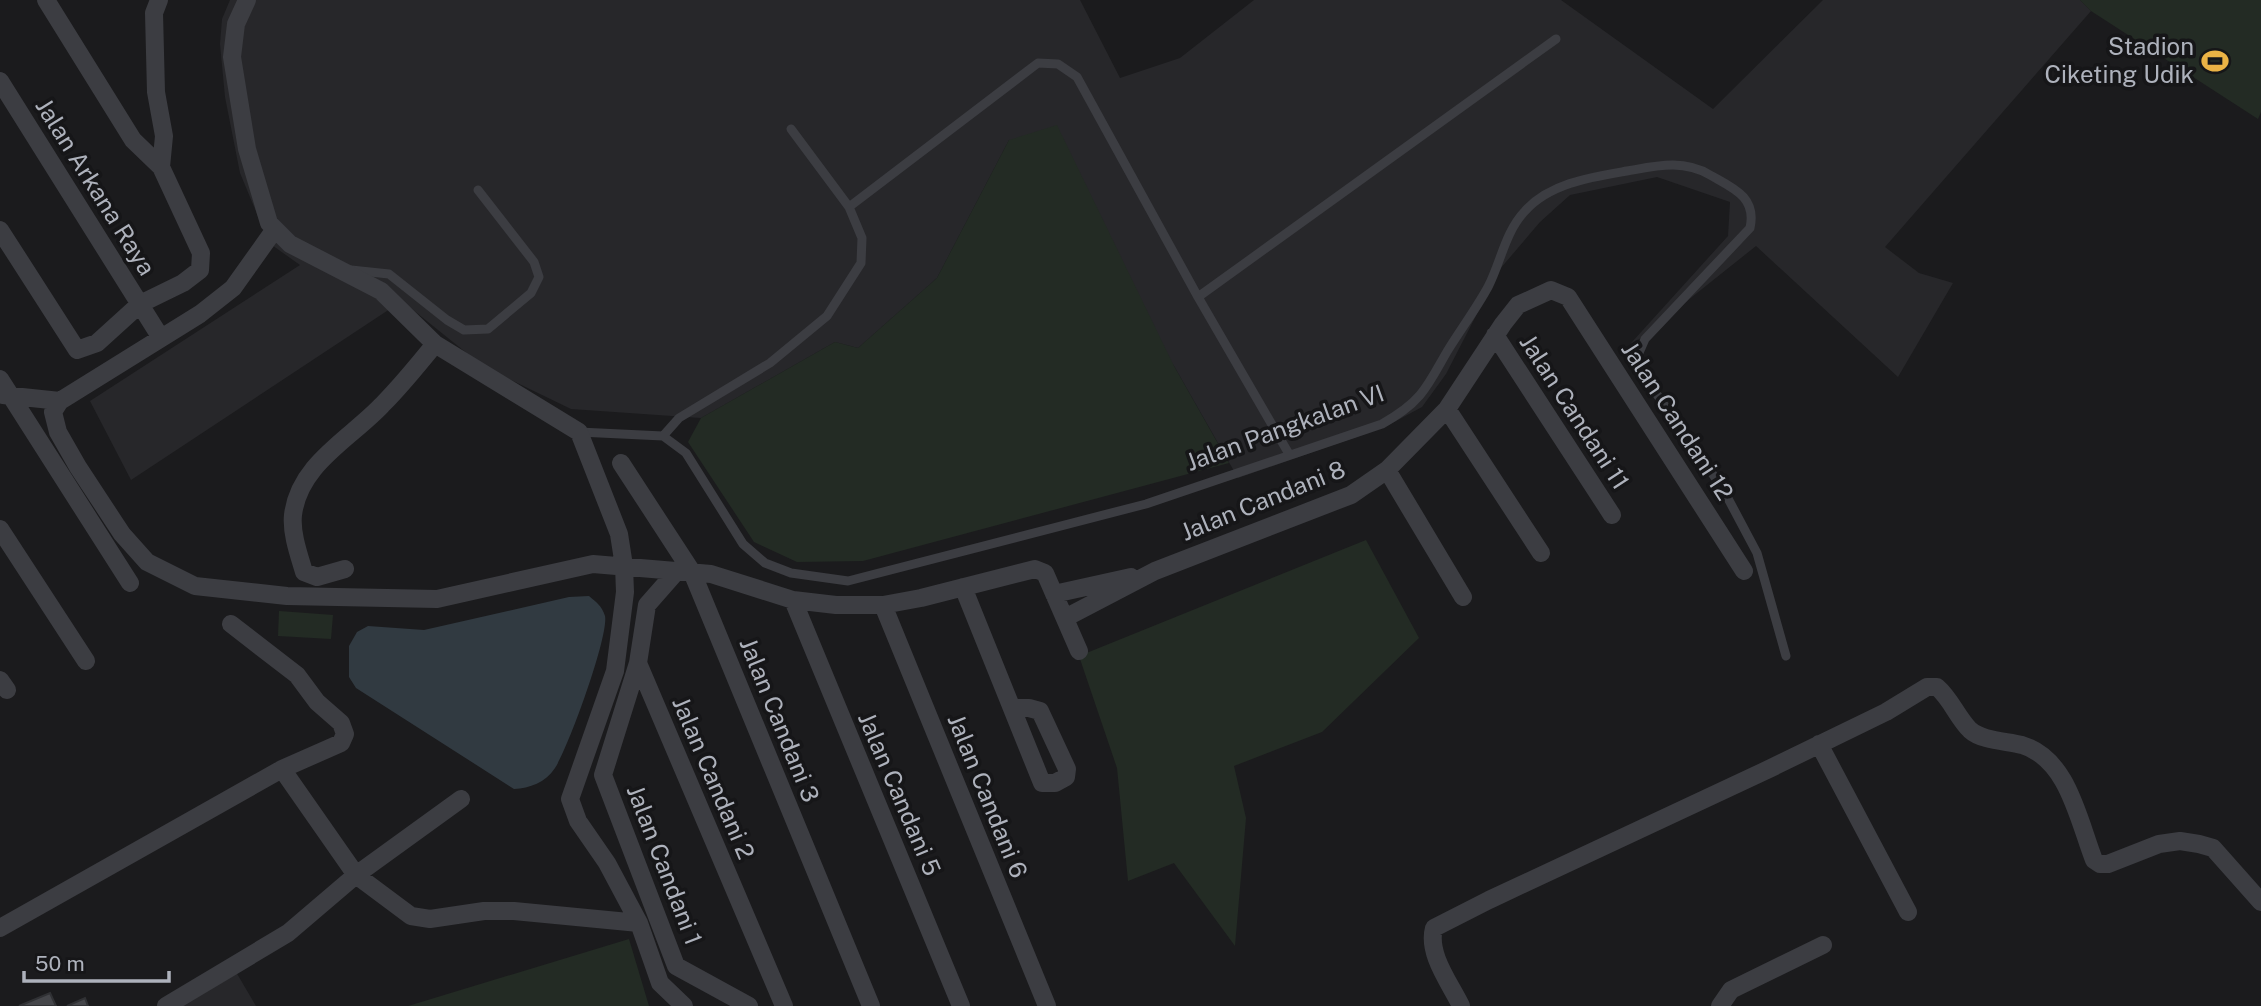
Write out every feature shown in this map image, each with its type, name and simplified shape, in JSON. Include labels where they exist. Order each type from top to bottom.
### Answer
[{"type":"street","points":[[0,230],[77,350],[97,343],[145,311],[200,270],[202,261],[201,253],[161,167],[133,140],[46,0]]},
{"type":"street","points":[[247,0],[236,24],[233,57],[247,149],[269,223],[290,244],[381,291],[435,344],[579,432],[618,534],[624,566],[625,592],[614,671],[570,799],[578,821],[607,863],[639,923],[660,983],[684,1006]]},
{"type":"street","points":[[152,4],[156,92],[164,136],[161,167]]},
{"type":"street","name":"Jalan Arkana Raya","points":[[0,82],[162,338]]},
{"type":"street","points":[[275,229],[233,288],[200,314],[60,401],[53,412],[58,432],[78,467],[122,534],[147,562],[195,586],[287,596],[437,599],[593,564],[711,574],[793,600],[836,605],[883,605],[1035,569],[1045,573],[1079,651]]},
{"type":"street","name":"Jalan Candani 8","points":[[1065,618],[1155,571],[1351,495],[1387,470],[1447,409],[1518,305],[1550,290],[1568,297]]},
{"type":"street","name":"Jalan Candani 12","points":[[1568,297],[1744,571]]},
{"type":"street","name":"Jalan Candani 11","points":[[1495,335],[1612,515]]},
{"type":"street","points":[[345,569],[317,577],[304,572],[296,543],[293,515],[304,481],[329,452],[381,407],[435,344]]},
{"type":"street","points":[[0,379],[5,396],[130,583]]},
{"type":"street","points":[[5,396],[60,401]]},
{"type":"street","points":[[1447,409],[1541,553]]},
{"type":"street","name":"Jalan Candani 3","points":[[621,463],[684,572],[871,1006]]},
{"type":"street","points":[[1387,470],[1464,597]]},
{"type":"street","points":[[0,530],[86,661]]},
{"type":"street","name":"Jalan Candani 8","points":[[1054,594],[1155,571]]},
{"type":"street","points":[[638,663],[647,605],[684,572]]},
{"type":"street","points":[[963,587],[1012,708]]},
{"type":"street","name":"Jalan Candani 5","points":[[793,600],[961,1006]]},
{"type":"street","name":"Jalan Candani 6","points":[[883,605],[1047,1006]]},
{"type":"street","points":[[0,928],[282,769],[341,743],[345,734],[341,723],[317,702],[297,675],[231,624]]},
{"type":"street","name":"Jalan Candani 1","points":[[638,663],[603,775],[676,966],[749,1006]]},
{"type":"street","name":"Jalan Candani 2","points":[[638,663],[784,1006]]},
{"type":"street","points":[[1461,1006],[1434,953],[1431,939],[1434,928],[1886,712],[1927,687],[1937,687],[1950,700],[1970,731],[2038,750],[2049,760],[2060,772],[2094,860],[2100,864],[2108,864],[2159,844],[2180,841],[2199,844],[2213,848],[2261,902]]},
{"type":"street","points":[[1819,744],[1908,912]]},
{"type":"street","points":[[282,769],[356,876],[411,916],[430,919],[484,911],[514,911],[639,923]]},
{"type":"street","points":[[166,1006],[288,933],[356,876],[461,799]]},
{"type":"street","points":[[1720,1006],[1731,990],[1824,945]]},
{"type":"lane","points":[[1198,297],[1556,39]]},
{"type":"lane","points":[[849,207],[1038,63],[1058,64],[1077,77],[1198,297],[1289,454]]},
{"type":"lane","points":[[579,432],[663,436],[680,418],[770,363],[827,316],[861,263],[862,238],[849,207],[791,129]]},
{"type":"lane","name":"Jalan Pangkalan VI","points":[[663,436],[686,453],[743,544],[765,563],[791,573],[848,581],[1146,504],[1382,424],[1401,413],[1421,395],[1488,287],[1511,229],[1525,209],[1548,194],[1581,179],[1668,164],[1687,165],[1704,171],[1744,196],[1751,208],[1750,228],[1645,339],[1638,355],[1644,376],[1723,489],[1757,553],[1786,656]]},
{"type":"lane","points":[[332,268],[389,274],[447,320],[464,330],[488,329],[531,293],[538,277],[534,262],[478,190]]},
{"type":"shaded area","points":[[230,0],[1080,0],[1120,78],[1180,58],[1254,0],[1561,0],[1713,109],[1823,0],[2080,0],[2091,11],[1885,247],[1919,273],[1953,283],[1898,377],[1756,246],[1623,352],[1728,236],[1730,202],[1657,177],[1570,195],[1540,222],[1500,269],[1446,374],[1422,407],[1385,427],[1238,478],[1174,366],[1009,140],[937,278],[858,348],[835,342],[701,418],[571,409],[484,367],[402,301],[131,480],[90,401],[300,265],[269,243],[240,173],[225,97],[220,44],[222,19]]},
{"type":"shaded area","name":"Stadion Ciketing Udik","points":[[2080,0],[2261,0],[2261,112],[2258,119],[2091,11]]},
{"type":"shaded area","points":[[1057,125],[1174,366],[1229,463],[863,561],[797,562],[754,542],[688,442],[701,418],[835,342],[858,348],[937,278],[1009,140]]},
{"type":"shaded area","points":[[1366,540],[1419,638],[1322,732],[1234,766],[1246,818],[1235,946],[1174,863],[1128,881],[1117,768],[1079,656]]},
{"type":"shaded area","points":[[589,596],[605,616],[601,646],[578,717],[561,757],[551,773],[531,786],[514,789],[356,688],[349,677],[349,646],[357,632],[368,626],[424,630],[569,597]]},
{"type":"shaded area","points":[[279,611],[333,615],[331,639],[278,636]]},
{"type":"shaded area","points":[[629,939],[649,1006],[408,1006]]},
{"type":"shaded area","points":[[236,972],[256,1006],[181,1006]]},
{"type":"building","points":[[50,993],[56,1006],[19,1006]]},
{"type":"building","points":[[85,998],[88,1006],[67,1006]]},
{"type":"place","name":"Stadion Ciketing Udik","points":[[2215,61]]}]
